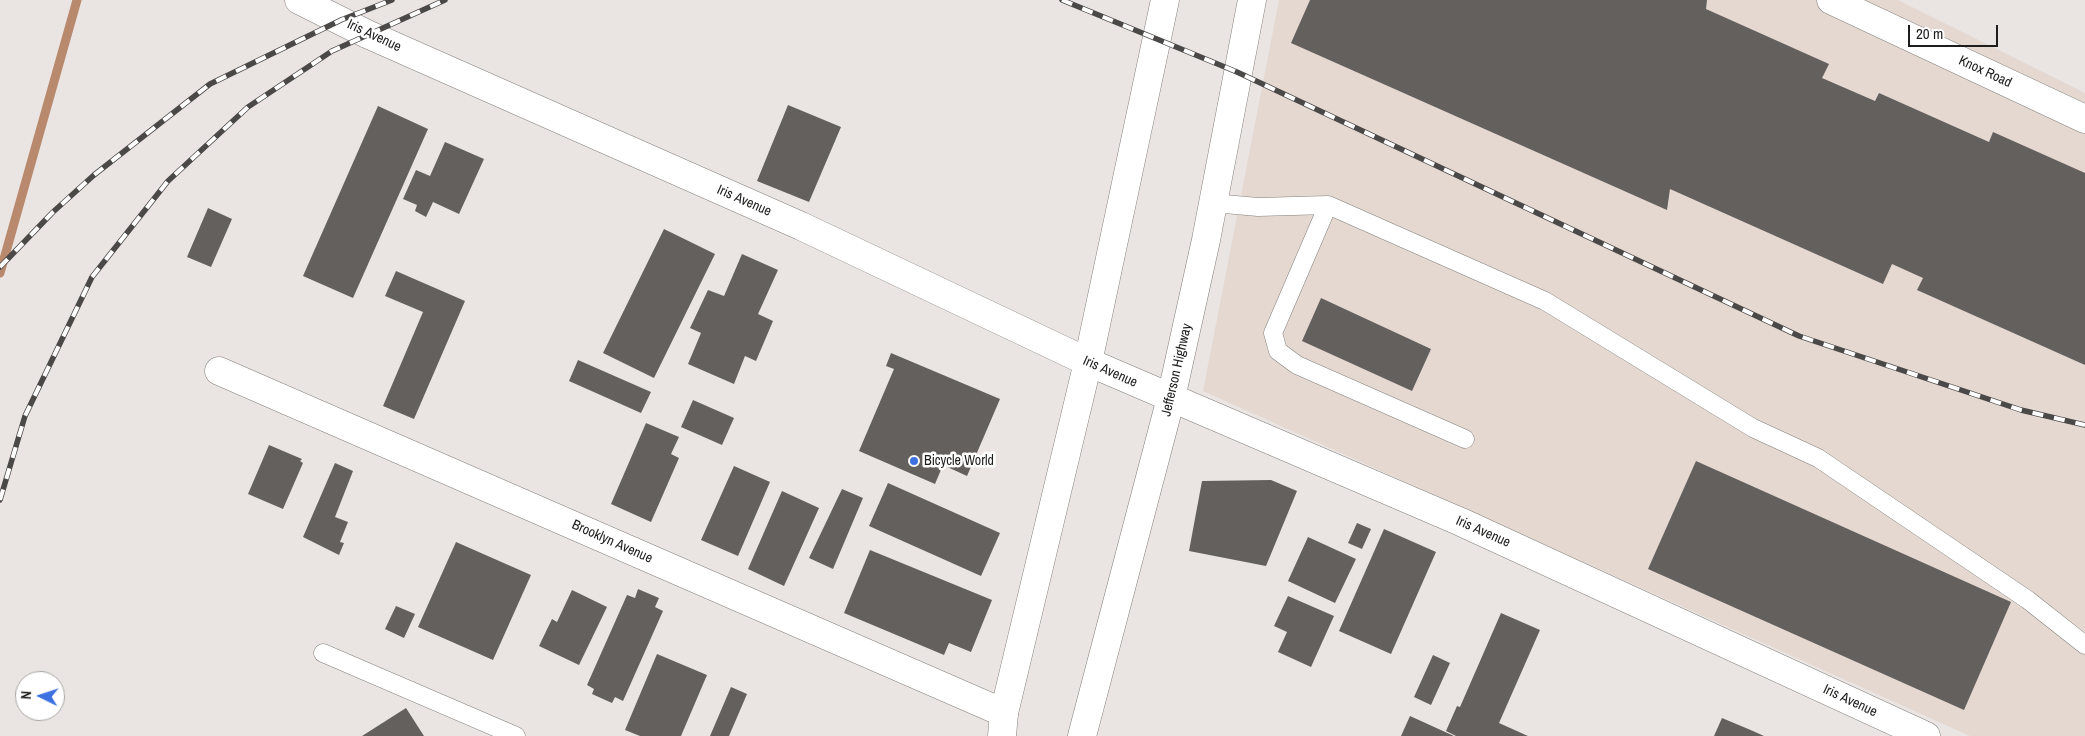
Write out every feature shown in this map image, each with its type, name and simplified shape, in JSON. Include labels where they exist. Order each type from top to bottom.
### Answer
[{"type":"street","name":"Iris Avenue","points":[[298,0],[367,34],[801,226],[1088,362],[1461,522],[1926,736]]},
{"type":"street","points":[[1003,725],[1088,362],[1165,0]]},
{"type":"street","name":"Jefferson Highway","points":[[1082,736],[1171,398],[1213,204],[1252,0]]},
{"type":"street","name":"Knox Road","points":[[1831,0],[2085,119]]},
{"type":"street","name":"Brooklyn Avenue","points":[[219,371],[1003,725]]},
{"type":"lane","points":[[1213,204],[1258,207],[1328,205],[1545,301],[1753,428],[1818,458],[2028,600],[2085,645]]},
{"type":"lane","points":[[1328,205],[1273,332],[1278,351],[1297,365],[1465,439]]},
{"type":"lane","points":[[322,653],[516,736]]},
{"type":"shaded area","points":[[1279,0],[1898,0],[2085,93],[2085,736],[1970,736],[1203,391]]},
{"type":"building","points":[[1310,0],[1707,0],[1706,9],[1829,64],[1822,78],[1875,101],[1879,93],[1989,142],[1993,132],[2085,173],[2085,365],[1917,290],[1923,278],[1892,264],[1883,284],[1670,189],[1667,210],[1291,43]]},
{"type":"building","points":[[788,105],[841,127],[809,202],[757,181]]},
{"type":"building","points":[[378,106],[428,129],[353,298],[303,276]]},
{"type":"building","points":[[445,142],[484,159],[459,214],[433,202],[426,217],[415,211],[417,205],[403,199],[416,170],[430,176]]},
{"type":"building","points":[[208,208],[232,219],[211,267],[187,257]]},
{"type":"building","points":[[664,229],[715,254],[654,378],[603,353]]},
{"type":"building","points":[[742,254],[778,270],[758,314],[773,321],[756,361],[745,356],[734,384],[688,364],[701,333],[690,328],[708,290],[724,296]]},
{"type":"building","points":[[396,271],[465,301],[414,419],[383,406],[423,312],[385,296]]},
{"type":"building","points":[[1321,298],[1431,349],[1412,391],[1302,341]]},
{"type":"building","points":[[891,353],[1000,399],[967,476],[943,465],[935,484],[859,451],[894,369],[886,366]]},
{"type":"building","points":[[578,360],[651,392],[641,413],[569,381]]},
{"type":"building","points":[[693,400],[734,418],[722,445],[681,427]]},
{"type":"building","points":[[646,423],[679,437],[671,454],[679,458],[651,522],[611,504]]},
{"type":"building","points":[[269,445],[302,459],[300,461],[303,463],[283,509],[248,494]]},
{"type":"building","points":[[1696,461],[2011,602],[1964,710],[1648,569]]},
{"type":"building","points":[[335,463],[353,471],[335,517],[348,522],[340,542],[344,543],[339,555],[303,537]]},
{"type":"building","points":[[734,466],[770,482],[738,556],[701,540]]},
{"type":"building","points":[[1271,480],[1297,491],[1266,566],[1189,551],[1202,481]]},
{"type":"building","points":[[888,483],[1000,533],[981,576],[869,526]]},
{"type":"building","points":[[842,489],[863,498],[833,569],[809,558]]},
{"type":"building","points":[[782,491],[819,508],[784,586],[748,569]]},
{"type":"building","points":[[1357,523],[1371,529],[1362,549],[1348,543]]},
{"type":"building","points":[[1384,529],[1436,552],[1391,654],[1339,631]]},
{"type":"building","points":[[1308,537],[1356,559],[1335,603],[1288,581]]},
{"type":"building","points":[[456,542],[531,575],[493,660],[418,627]]},
{"type":"building","points":[[870,550],[992,600],[971,652],[949,643],[944,655],[844,613]]},
{"type":"building","points":[[638,589],[659,598],[655,607],[663,611],[623,701],[615,697],[612,703],[592,694],[594,689],[587,685],[627,595],[635,598]]},
{"type":"building","points":[[572,590],[607,607],[579,665],[539,646],[552,619],[557,622]]},
{"type":"building","points":[[1288,596],[1334,616],[1311,667],[1278,652],[1287,632],[1274,626]]},
{"type":"building","points":[[396,606],[415,614],[404,638],[385,629]]},
{"type":"building","points":[[1501,613],[1540,630],[1499,723],[1528,736],[1456,736],[1446,731],[1457,706],[1460,707]]},
{"type":"building","points":[[657,654],[707,675],[681,736],[640,736],[625,730]]},
{"type":"building","points":[[1433,655],[1450,663],[1431,705],[1414,697]]},
{"type":"building","points":[[731,687],[747,694],[729,736],[710,736]]},
{"type":"building","points":[[406,708],[424,736],[362,736]]},
{"type":"building","points":[[1410,716],[1454,736],[1401,736]]},
{"type":"building","points":[[1722,718],[1753,731],[1764,736],[1714,736]]},
{"type":"waterway","points":[[0,273],[77,0]]},
{"type":"railway","points":[[0,267],[53,212],[94,175],[210,84],[341,20],[392,0]]},
{"type":"railway","points":[[0,500],[25,416],[92,277],[168,181],[248,107],[332,51],[445,0]]},
{"type":"railway","points":[[1062,0],[1237,72],[1799,336],[2021,410],[2085,425]]},
{"type":"place","name":"Bicycle World","points":[[914,461]]}]
